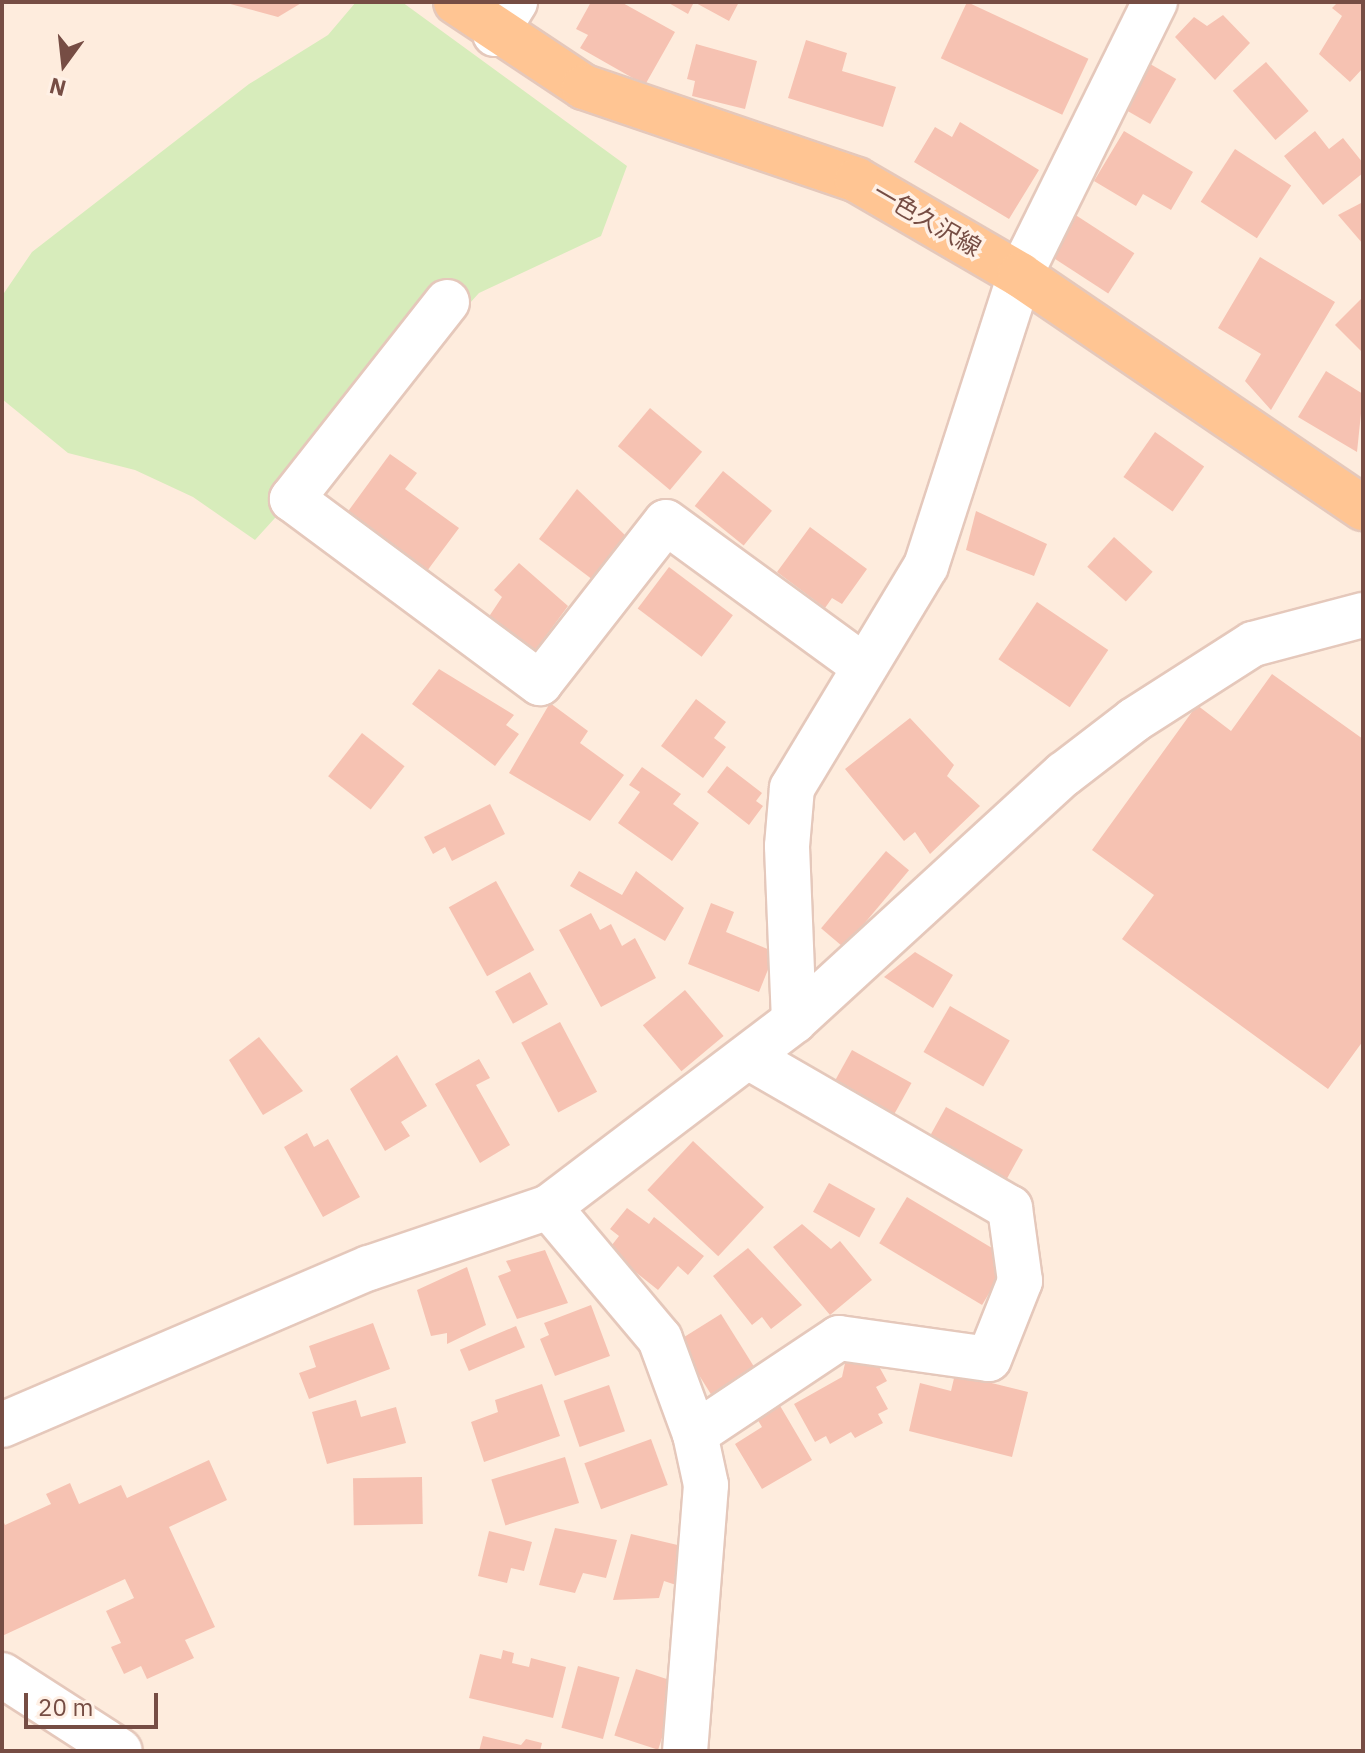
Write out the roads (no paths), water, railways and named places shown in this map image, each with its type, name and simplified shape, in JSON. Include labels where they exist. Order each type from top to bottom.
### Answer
[{"type":"main road","name":"一色久沢線","points":[[456,2],[505,18],[584,87],[641,110],[857,180],[1020,275],[1359,493]]},
{"type":"street","points":[[794,1021],[787,846],[792,788],[861,664],[926,566],[1020,275],[1155,2]]},
{"type":"street","points":[[447,302],[292,499],[540,683],[666,522],[861,664]]},
{"type":"street","points":[[2,1425],[369,1268],[549,1207],[794,1021],[1064,774],[1134,720],[1253,644],[1363,615]]},
{"type":"street","points":[[695,1434],[839,1338],[989,1359],[1020,1281],[1010,1208],[748,1057]]},
{"type":"street","points":[[549,1207],[660,1339],[695,1434],[706,1485],[685,1751]]},
{"type":"street","points":[[2,1675],[120,1751]]}]
